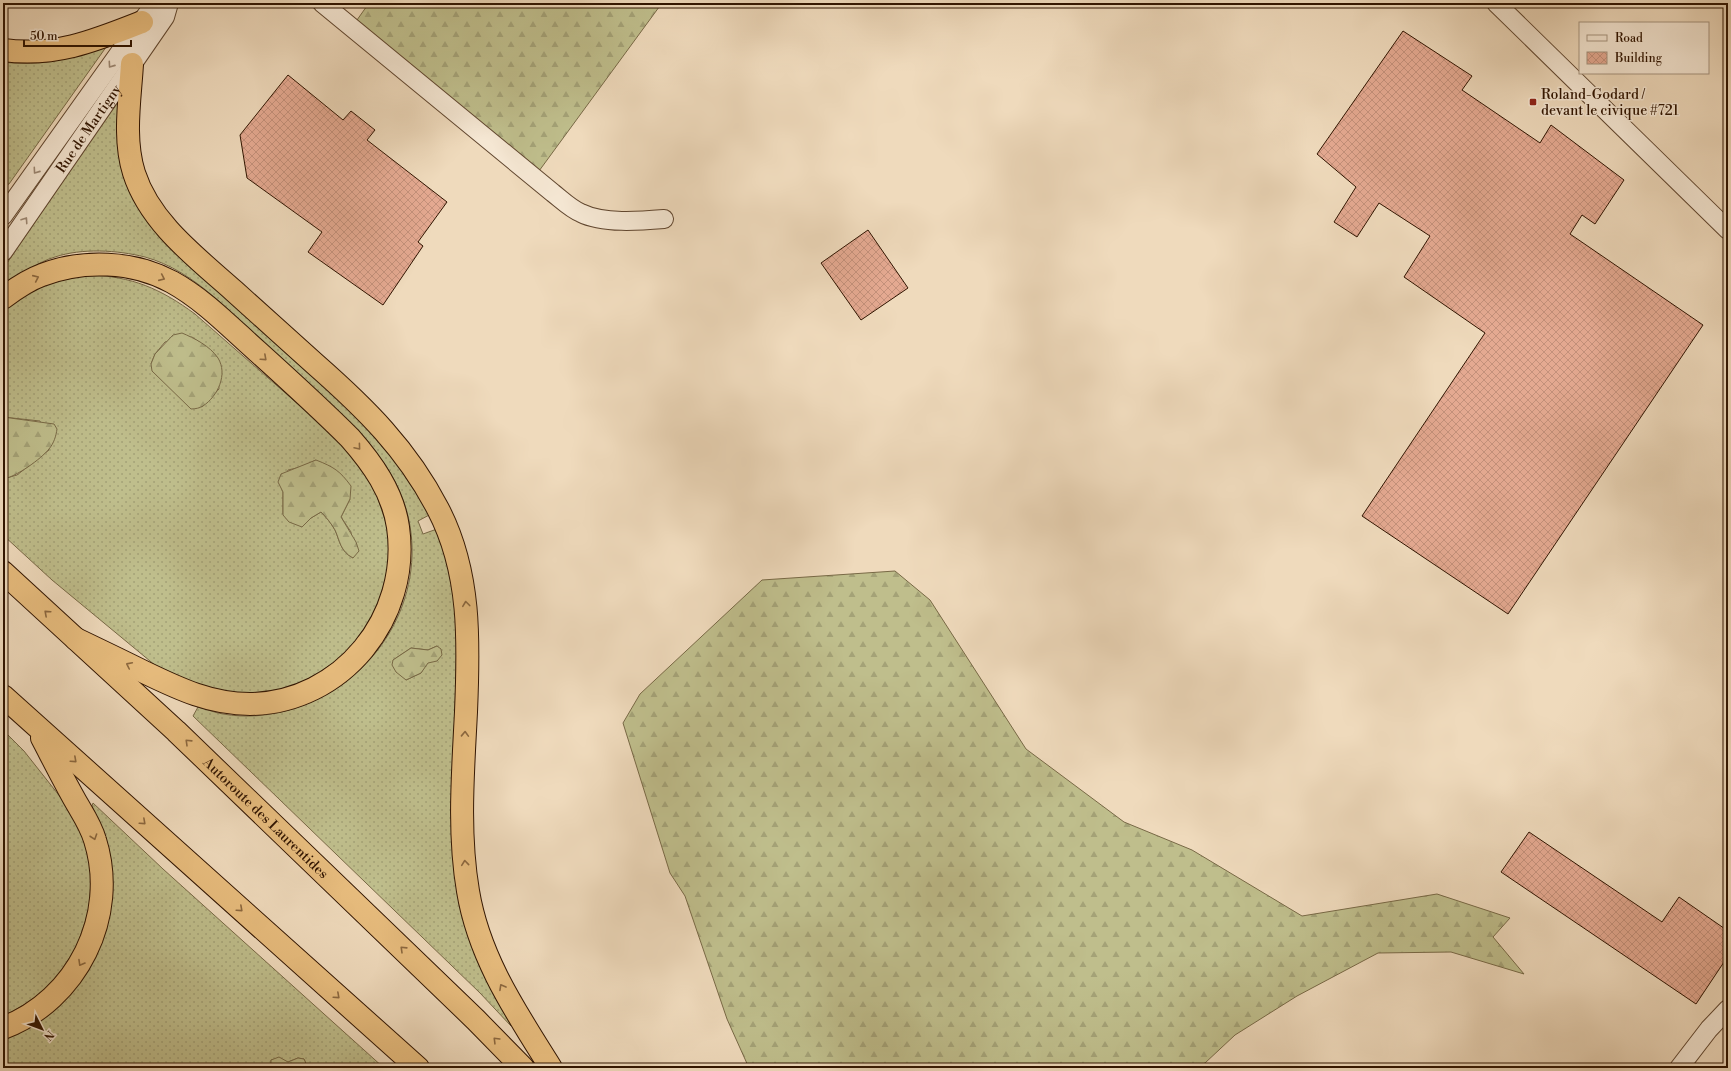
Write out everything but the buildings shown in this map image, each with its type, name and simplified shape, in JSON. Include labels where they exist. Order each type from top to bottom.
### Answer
[{"type":"highway","points":[[3,50],[37,52],[62,49],[96,40],[142,22]]},
{"type":"highway","points":[[132,64],[128,124],[130,156],[135,176],[148,204],[161,221],[192,253],[355,400],[381,426],[418,474],[439,511],[450,535],[461,575],[467,616],[468,674],[462,823],[463,851],[469,894],[479,935],[495,974],[551,1068]]},
{"type":"highway","points":[[3,298],[29,281],[42,275],[71,266],[86,265],[132,268],[159,276],[172,282],[210,310],[350,438],[368,459],[382,482],[392,504],[398,526],[399,554],[396,578],[390,604],[378,629],[362,652],[346,667],[324,683],[300,694],[262,703],[238,704],[213,701],[175,687],[76,639]]},
{"type":"highway","name":"Autoroute des Laurentides","points":[[3,572],[182,736],[470,1014],[523,1068]]},
{"type":"highway","points":[[3,696],[418,1068]]},
{"type":"highway","points":[[3,1028],[33,1013],[51,999],[69,981],[81,963],[94,933],[100,904],[101,871],[95,839],[85,816],[34,724]]},
{"type":"street","name":"Rue de Martigny","points":[[3,216],[152,7],[158,3]]},
{"type":"street","name":"Rue de Martigny","points":[[3,252],[165,17],[169,3]]},
{"type":"street","points":[[322,3],[553,193],[580,213],[602,219],[641,221],[664,219]]},
{"type":"street","points":[[1496,3],[1728,230]]},
{"type":"street","points":[[1679,1068],[1728,1009]]},
{"type":"green space","points":[[369,3],[662,3],[539,171],[359,33],[357,20]]},
{"type":"green space","points":[[109,43],[9,184],[3,186],[3,62],[31,63],[58,60],[96,49]]},
{"type":"green space","points":[[119,99],[125,177],[312,373],[383,441],[431,514],[418,521],[423,534],[437,529],[449,566],[457,629],[452,831],[490,984],[511,1026],[480,993],[193,716],[198,707],[220,713],[240,716],[274,714],[290,710],[336,689],[372,658],[389,633],[402,606],[410,577],[412,548],[408,518],[399,489],[383,462],[344,418],[229,310],[198,284],[164,264],[145,257],[123,253],[88,251],[65,254],[49,259],[9,282],[3,276],[3,269]],"holes":[[[437,646],[421,673],[406,680],[393,660],[411,648],[428,650]]]},
{"type":"green space","points":[[88,275],[132,281],[158,291],[195,314],[315,419],[353,457],[366,473],[375,490],[388,529],[390,547],[388,568],[378,608],[363,635],[337,661],[306,680],[287,688],[246,694],[199,688],[156,666],[52,580],[3,535],[3,479],[17,475],[49,450],[40,421],[3,417],[3,309],[27,292],[34,289]],"holes":[[[192,337],[217,357],[219,389],[202,407],[151,364],[155,354],[165,342]],[[316,460],[350,499],[341,517],[351,532],[353,558],[345,552],[339,542],[335,530],[321,512],[311,518],[302,527],[283,514],[283,492],[288,470],[301,467]]]},
{"type":"green space","points":[[182,333],[206,346],[215,354],[221,364],[222,378],[217,391],[208,402],[202,407],[196,409],[191,409],[152,371],[151,364],[155,354],[173,335]]},
{"type":"green space","points":[[3,417],[54,424],[57,429],[51,447],[45,453],[15,475],[3,479]]},
{"type":"green space","points":[[316,460],[336,470],[351,486],[350,499],[341,517],[356,542],[359,551],[353,558],[345,552],[339,542],[335,530],[321,512],[311,518],[302,527],[289,522],[283,515],[283,492],[278,482],[281,474]]},
{"type":"green space","points":[[895,571],[930,600],[1026,749],[1124,822],[1192,850],[1302,916],[1437,894],[1510,918],[1493,937],[1524,974],[1451,952],[1378,953],[1297,996],[1235,1035],[1205,1063],[1193,1068],[749,1068],[727,1019],[685,896],[670,873],[623,723],[640,694],[762,580]]},
{"type":"green space","points":[[437,646],[441,649],[442,655],[437,661],[428,663],[421,673],[406,680],[396,672],[392,665],[393,660],[411,648],[428,650]]},
{"type":"green space","points":[[3,730],[24,751],[73,813],[82,833],[92,868],[89,910],[77,946],[57,978],[34,999],[3,1017]]},
{"type":"green space","points":[[93,803],[163,869],[384,1068],[357,1068],[349,1064],[337,1065],[332,1068],[308,1068],[304,1059],[298,1058],[288,1062],[271,1060],[271,1068],[3,1068],[3,1039],[41,1020],[54,1009],[91,963],[102,940],[107,921],[112,875],[106,838],[92,806]]},
{"type":"green space","points":[[279,1057],[288,1062],[298,1058],[304,1059],[308,1068],[271,1068],[271,1060]]},
{"type":"place","name":"Roland-Godard / devant le civique #721","points":[[1533,102]]}]
